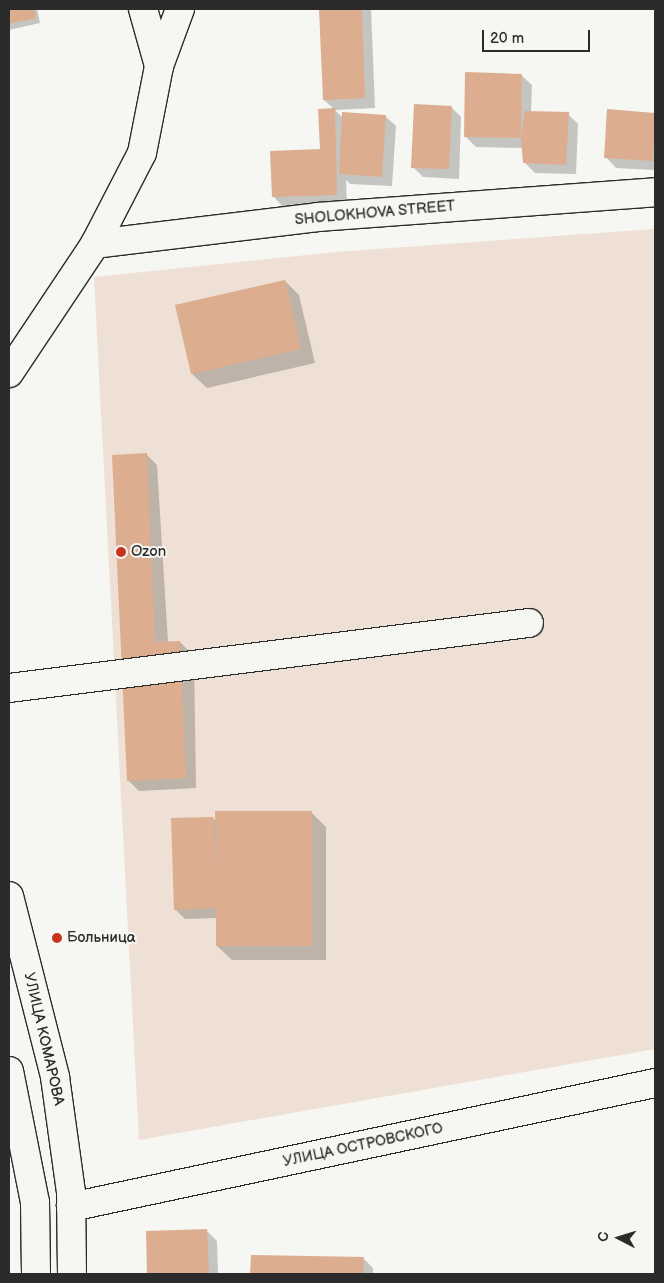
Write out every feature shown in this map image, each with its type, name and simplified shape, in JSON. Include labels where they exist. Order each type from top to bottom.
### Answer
[{"type":"street","points":[[143,9],[159,66]]},
{"type":"street","points":[[9,373],[95,244],[142,153],[159,66],[180,9]]},
{"type":"street","name":"SHOLOKHOVA STREET","points":[[95,244],[318,216],[655,192]]},
{"type":"street","points":[[9,688],[529,624]]},
{"type":"street","name":"УЛИЦА КОМАРОВА","points":[[9,896],[56,1077],[71,1207],[72,1274]]},
{"type":"street","points":[[9,1071],[35,1202],[36,1274]]},
{"type":"street","name":"УЛИЦА ОСТРОВСКОГО","points":[[71,1207],[655,1083]]},
{"type":"shaded area","points":[[655,229],[655,1049],[139,1140],[94,277],[336,252]]},
{"type":"building","points":[[9,9],[34,9],[36,18],[9,24]]},
{"type":"building","points":[[319,9],[362,9],[365,98],[323,100]]},
{"type":"building","points":[[465,72],[522,74],[521,138],[464,137]]},
{"type":"building","points":[[414,104],[452,106],[449,169],[411,168]]},
{"type":"building","points":[[335,108],[337,195],[272,197],[270,151],[320,149],[318,109]]},
{"type":"building","points":[[607,109],[655,113],[653,161],[604,158]]},
{"type":"building","points":[[525,111],[569,112],[566,165],[523,163],[521,138]]},
{"type":"building","points":[[342,112],[386,115],[382,177],[339,174]]},
{"type":"building","points":[[285,280],[301,349],[191,374],[175,305]]},
{"type":"building","points":[[147,453],[155,642],[180,641],[186,778],[127,781],[112,455]]},
{"type":"building","points":[[215,811],[312,811],[312,946],[216,946],[216,908],[174,910],[171,818],[213,817],[216,885]]},
{"type":"building","points":[[207,1229],[209,1274],[147,1274],[146,1231]]},
{"type":"building","points":[[251,1255],[364,1257],[363,1274],[250,1274]]},
{"type":"place","name":"Ozon","points":[[121,552]]},
{"type":"place","name":"Больница","points":[[57,938]]}]
